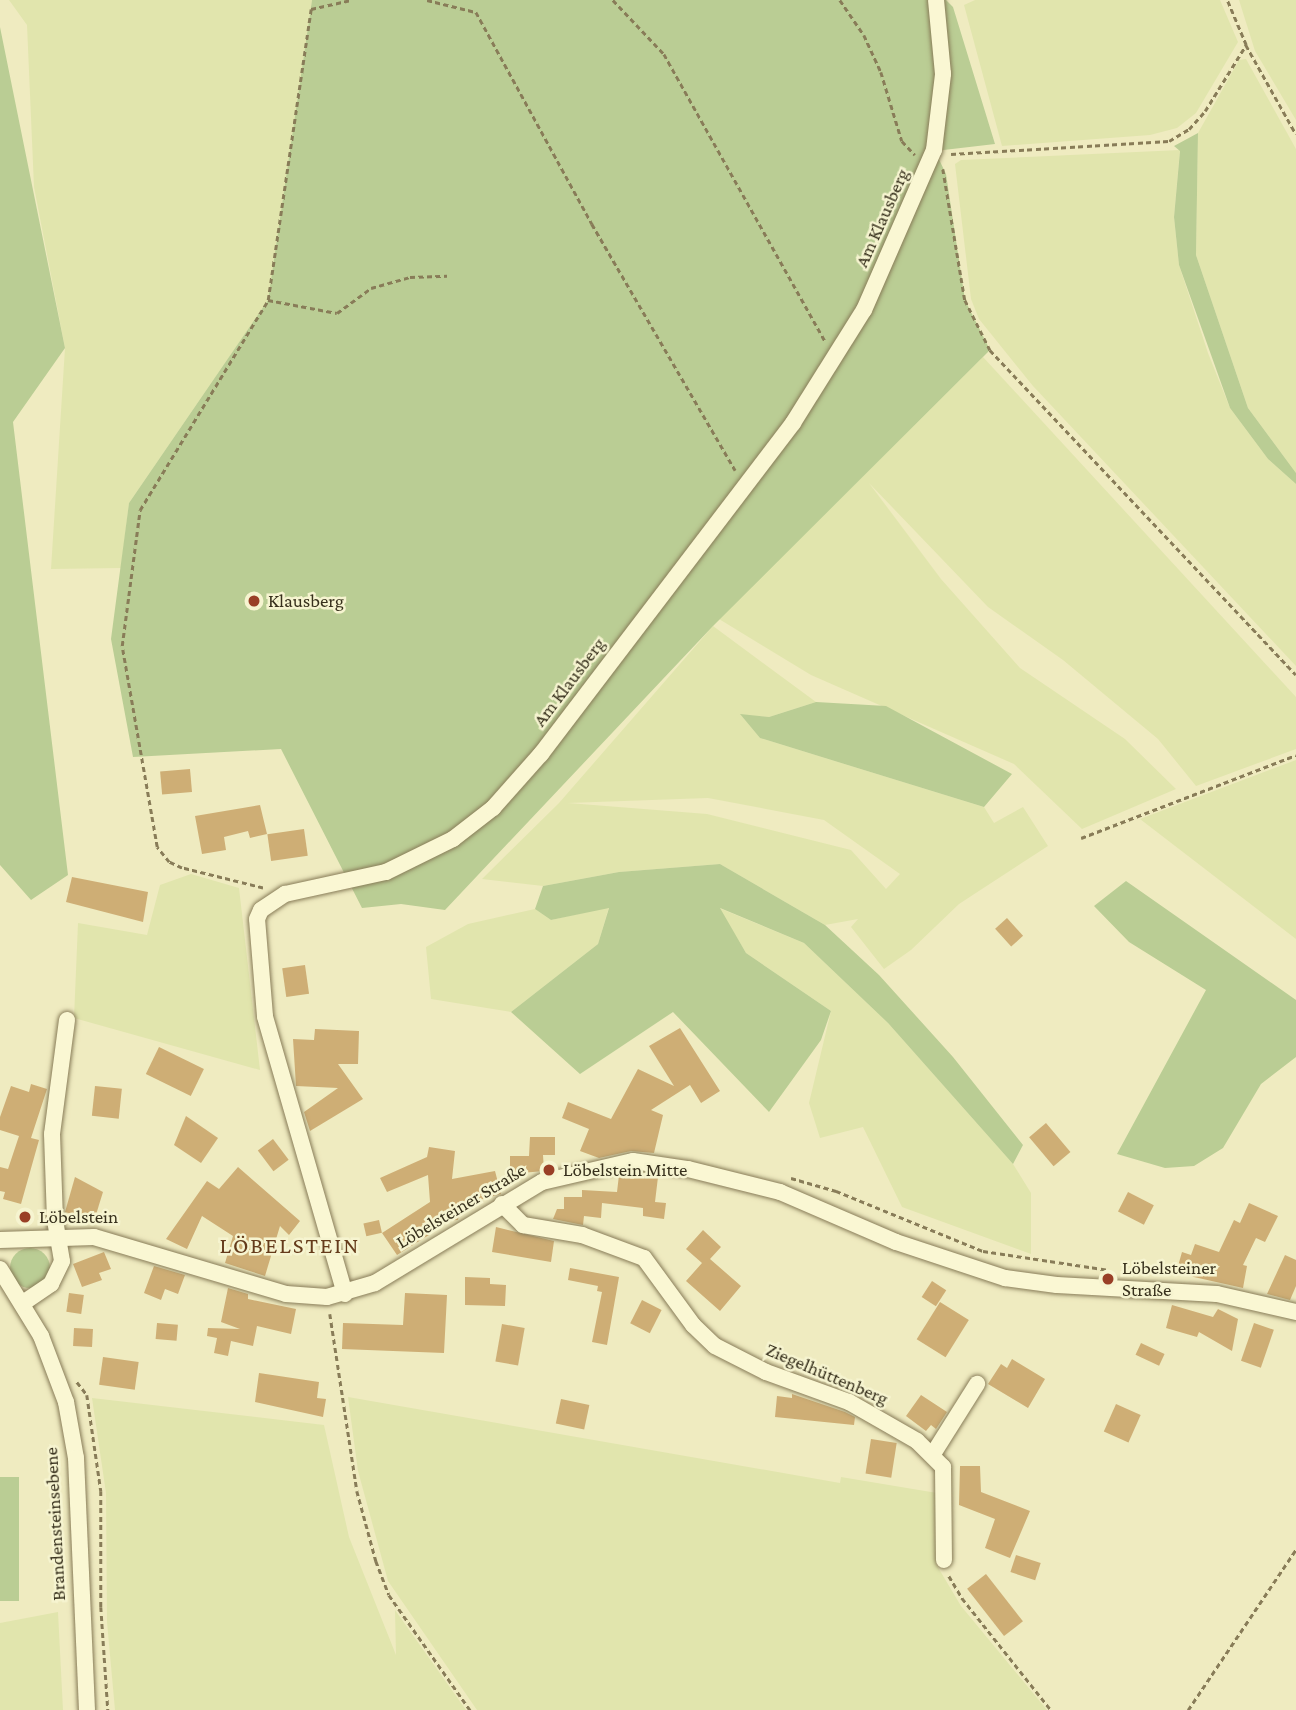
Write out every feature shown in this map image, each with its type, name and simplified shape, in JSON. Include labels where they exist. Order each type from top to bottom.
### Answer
[{"type":"street","name":"Am Klausberg","points":[[345,1294],[265,1016],[257,919],[265,904],[285,894],[386,872],[453,839],[493,808],[541,754],[836,361],[864,310],[934,150],[943,74],[936,0]]},
{"type":"street","points":[[23,1303],[56,1279],[62,1261],[58,1238],[52,1134],[67,1020]]},
{"type":"street","name":"Löbelsteiner Straße","points":[[0,1240],[94,1237],[286,1294],[327,1297],[376,1283],[502,1204],[561,1175],[633,1161],[661,1164],[780,1192],[896,1242],[1005,1278],[1217,1294],[1296,1312]]},
{"type":"street","name":"Ziegelhüttenberg","points":[[502,1204],[523,1225],[582,1234],[645,1258],[693,1325],[715,1346],[766,1372],[872,1412],[933,1454]]},
{"type":"street","name":"Brandensteinsebene","points":[[0,1269],[23,1303],[53,1362],[76,1458],[87,1710]]},
{"type":"street","points":[[944,1560],[943,1467],[933,1454],[977,1384]]},
{"type":"path","points":[[285,894],[182,867],[169,862],[157,847],[122,646],[140,510],[268,300],[311,9],[351,0]]},
{"type":"path","points":[[427,0],[476,12],[592,224],[744,485]]},
{"type":"path","points":[[613,0],[664,54],[836,361]]},
{"type":"path","points":[[840,0],[881,72],[908,151],[918,157],[934,150],[955,155],[1169,141],[1189,130],[1205,111],[1246,45]]},
{"type":"path","points":[[1227,0],[1246,45],[1296,134]]},
{"type":"path","points":[[934,150],[946,174],[965,300],[990,350],[1296,675]]},
{"type":"path","points":[[268,300],[337,313],[371,288],[410,277],[447,276]]},
{"type":"path","points":[[1080,838],[1296,755]]},
{"type":"path","points":[[780,1177],[836,1191],[983,1251],[1107,1269],[1133,1289]]},
{"type":"path","points":[[327,1297],[357,1492],[376,1561],[389,1595],[470,1710]]},
{"type":"path","points":[[1188,1710],[1296,1549]]},
{"type":"path","points":[[944,1560],[962,1598],[1051,1710]]},
{"type":"green space","points":[[9,0],[312,0],[268,300],[129,503],[121,568],[51,569],[65,348],[34,187],[27,25]]},
{"type":"green space","points":[[312,0],[946,0],[953,7],[995,144],[935,151],[946,174],[965,300],[990,350],[713,626],[445,910],[401,904],[362,908],[281,749],[133,757],[111,639],[129,503],[268,300]]},
{"type":"green space","points":[[975,0],[1220,0],[1238,42],[1196,113],[1177,128],[1150,135],[1002,146],[964,5]]},
{"type":"green space","points":[[1239,0],[1296,0],[1296,120],[1255,51]]},
{"type":"green space","points":[[0,27],[65,348],[13,422],[68,875],[31,900],[0,865]]},
{"type":"green space","points":[[1246,59],[1296,149],[1296,473],[1248,408],[1196,255],[1198,133],[1239,60]]},
{"type":"green space","points":[[1198,133],[1196,255],[1248,408],[1296,473],[1296,484],[1268,459],[1230,408],[1179,265],[1174,217],[1180,151],[1174,146]]},
{"type":"green space","points":[[1180,150],[1174,217],[1179,265],[1208,353],[1230,408],[1268,459],[1296,484],[1296,666],[1033,386],[979,319],[971,299],[955,164],[961,160]]},
{"type":"green space","points":[[983,357],[1296,697],[1296,749],[1196,786],[1158,739],[1063,660],[988,607],[869,483],[941,579],[1020,668],[1125,739],[1176,789],[1082,829],[1014,764],[811,675],[719,619]]},
{"type":"green space","points":[[713,626],[816,702],[769,717],[741,715],[760,738],[984,807],[994,823],[1023,807],[1048,846],[959,904],[911,950],[884,969],[851,927],[858,919],[825,925],[720,864],[619,872],[543,886],[482,879],[559,803]],"holes":[[[708,798],[824,820],[900,874],[886,889],[851,850],[707,814],[568,803]]]},
{"type":"green space","points":[[816,702],[886,706],[1012,774],[984,807],[760,738],[740,714],[769,717]]},
{"type":"green space","points":[[1296,760],[1296,939],[1140,819]]},
{"type":"green space","points":[[720,864],[825,925],[879,975],[953,1057],[1023,1145],[1013,1164],[888,1023],[804,943],[720,908],[746,953],[831,1011],[821,1040],[769,1112],[673,1012],[580,1074],[511,1012],[598,944],[609,908],[551,920],[535,909],[543,886],[619,872]]},
{"type":"green space","points":[[191,874],[239,888],[260,1070],[74,1018],[78,923],[147,935],[160,885]]},
{"type":"green space","points":[[1126,881],[1296,1000],[1296,1057],[1261,1084],[1223,1148],[1194,1166],[1165,1168],[1117,1154],[1206,990],[1129,942],[1094,906]]},
{"type":"green space","points":[[609,907],[598,944],[511,1012],[431,999],[426,947],[468,924],[535,909],[551,920]]},
{"type":"green space","points":[[719,908],[804,943],[888,1023],[1013,1164],[1031,1193],[1031,1254],[902,1207],[863,1127],[820,1138],[809,1103],[831,1011],[746,953]]},
{"type":"green space","points":[[30,1248],[44,1254],[50,1268],[44,1282],[30,1288],[16,1282],[10,1268],[16,1254]]},
{"type":"green space","points":[[348,1397],[840,1483],[841,1477],[937,1493],[936,1564],[961,1606],[1047,1710],[477,1710],[388,1581],[358,1471]]},
{"type":"green space","points":[[92,1398],[324,1425],[349,1537],[396,1655],[395,1610],[466,1710],[115,1710],[107,1622],[106,1493]]},
{"type":"green space","points":[[0,1477],[19,1477],[19,1601],[0,1601]]},
{"type":"green space","points":[[58,1612],[63,1710],[0,1710],[0,1623]]},
{"type":"building","points":[[190,769],[192,792],[162,795],[160,772]]},
{"type":"building","points":[[260,805],[267,834],[250,838],[248,831],[224,837],[226,850],[202,854],[195,816]]},
{"type":"building","points":[[304,829],[308,856],[271,861],[267,834]]},
{"type":"building","points":[[72,877],[148,892],[143,922],[66,902]]},
{"type":"building","points":[[1007,918],[1023,936],[1011,947],[995,929]]},
{"type":"building","points":[[305,965],[309,994],[286,997],[282,968]]},
{"type":"building","points":[[680,1028],[720,1091],[701,1103],[690,1085],[651,1110],[663,1115],[654,1153],[631,1151],[599,1158],[580,1151],[589,1129],[562,1118],[568,1102],[611,1119],[638,1069],[674,1086],[649,1046]]},
{"type":"building","points":[[315,1029],[359,1031],[358,1064],[338,1064],[363,1099],[310,1131],[304,1112],[338,1088],[296,1086],[293,1039],[314,1040]]},
{"type":"building","points":[[159,1047],[204,1069],[191,1096],[146,1074]]},
{"type":"building","points":[[31,1084],[47,1089],[31,1138],[39,1140],[21,1204],[3,1199],[5,1192],[0,1191],[0,1167],[8,1169],[19,1136],[0,1130],[0,1117],[11,1086],[29,1092]]},
{"type":"building","points":[[95,1086],[122,1089],[119,1119],[92,1116]]},
{"type":"building","points":[[186,1116],[218,1138],[201,1163],[174,1145]]},
{"type":"building","points":[[1046,1123],[1070,1152],[1054,1166],[1029,1137]]},
{"type":"building","points":[[530,1137],[555,1137],[555,1155],[543,1155],[544,1171],[510,1174],[510,1156],[529,1156]]},
{"type":"building","points":[[273,1139],[289,1160],[273,1171],[258,1150]]},
{"type":"building","points":[[429,1147],[455,1151],[452,1179],[495,1171],[501,1194],[461,1205],[458,1220],[422,1223],[429,1235],[397,1255],[382,1233],[430,1202],[428,1175],[387,1192],[380,1178],[427,1157]]},
{"type":"building","points":[[238,1167],[300,1221],[289,1235],[280,1226],[265,1276],[225,1263],[233,1236],[202,1216],[187,1249],[166,1239],[207,1181],[219,1189]]},
{"type":"building","points":[[633,1172],[658,1177],[655,1202],[666,1203],[664,1219],[643,1216],[643,1208],[602,1203],[601,1218],[584,1216],[583,1225],[553,1219],[557,1209],[564,1209],[564,1197],[582,1197],[582,1190],[617,1192],[619,1175]]},
{"type":"building","points":[[75,1177],[103,1192],[94,1221],[65,1212]]},
{"type":"building","points":[[1128,1192],[1154,1205],[1144,1225],[1118,1212]]},
{"type":"building","points":[[1249,1203],[1278,1216],[1265,1242],[1256,1238],[1243,1265],[1247,1266],[1243,1288],[1176,1273],[1182,1252],[1191,1255],[1195,1244],[1219,1252],[1234,1220],[1240,1223]]},
{"type":"building","points":[[379,1220],[382,1233],[366,1236],[363,1224]]},
{"type":"building","points":[[496,1227],[554,1241],[551,1262],[492,1252]]},
{"type":"building","points":[[703,1230],[721,1247],[710,1259],[741,1286],[720,1311],[686,1281],[702,1263],[686,1249]]},
{"type":"building","points":[[104,1252],[111,1269],[99,1273],[102,1280],[82,1287],[73,1264]]},
{"type":"building","points":[[1285,1255],[1296,1260],[1296,1286],[1290,1300],[1267,1294]]},
{"type":"building","points":[[154,1266],[185,1275],[178,1294],[165,1289],[161,1300],[144,1293]]},
{"type":"building","points":[[570,1268],[619,1277],[607,1345],[592,1342],[602,1292],[597,1291],[598,1286],[568,1280]]},
{"type":"building","points":[[465,1277],[490,1278],[490,1284],[506,1285],[505,1306],[465,1305]]},
{"type":"building","points":[[932,1281],[946,1290],[936,1306],[922,1297]]},
{"type":"building","points":[[228,1288],[248,1294],[248,1299],[296,1309],[291,1334],[257,1326],[253,1346],[231,1341],[228,1356],[214,1353],[217,1338],[207,1336],[208,1328],[240,1329],[221,1322]]},
{"type":"building","points":[[69,1293],[84,1295],[81,1314],[66,1312]]},
{"type":"building","points":[[405,1293],[447,1295],[444,1353],[342,1349],[343,1323],[403,1325]]},
{"type":"building","points":[[642,1300],[662,1310],[650,1333],[630,1323]]},
{"type":"building","points":[[940,1302],[969,1320],[946,1357],[917,1339]]},
{"type":"building","points":[[1172,1305],[1213,1317],[1218,1309],[1238,1319],[1232,1351],[1199,1332],[1197,1337],[1166,1328]]},
{"type":"building","points":[[157,1323],[178,1325],[177,1341],[156,1339]]},
{"type":"building","points":[[1254,1323],[1274,1330],[1261,1368],[1241,1361]]},
{"type":"building","points":[[502,1324],[525,1328],[518,1365],[495,1361]]},
{"type":"building","points":[[74,1328],[93,1329],[92,1347],[73,1346]]},
{"type":"building","points":[[1141,1343],[1165,1354],[1159,1366],[1136,1355]]},
{"type":"building","points":[[103,1357],[139,1362],[135,1390],[99,1385]]},
{"type":"building","points":[[1012,1359],[1045,1379],[1028,1408],[988,1384],[1001,1364],[1007,1368]]},
{"type":"building","points":[[259,1373],[319,1382],[317,1398],[326,1399],[323,1417],[255,1402]]},
{"type":"building","points":[[792,1394],[855,1417],[854,1425],[775,1417],[777,1396],[792,1398]]},
{"type":"building","points":[[921,1395],[947,1412],[936,1429],[931,1425],[926,1431],[906,1416]]},
{"type":"building","points":[[561,1399],[589,1405],[584,1429],[556,1423]]},
{"type":"building","points":[[1116,1404],[1141,1415],[1128,1442],[1104,1431]]},
{"type":"building","points":[[871,1439],[897,1443],[891,1478],[866,1474]]},
{"type":"building","points":[[960,1466],[980,1466],[981,1492],[1030,1511],[1010,1558],[985,1548],[995,1519],[959,1505]]},
{"type":"building","points":[[1016,1555],[1041,1563],[1035,1580],[1010,1572]]},
{"type":"building","points":[[986,1574],[1023,1621],[1004,1636],[967,1589]]},
{"type":"place","name":"Klausberg","points":[[254,601]]},
{"type":"place","name":"Löbelstein Mitte","points":[[549,1170]]},
{"type":"place","name":"Löbelstein","points":[[25,1217]]},
{"type":"place","name":"Löbelsteiner Straße","points":[[1108,1279]]},
{"type":"district","name":"LÖBELSTEIN","points":[[290,1245]]}]
